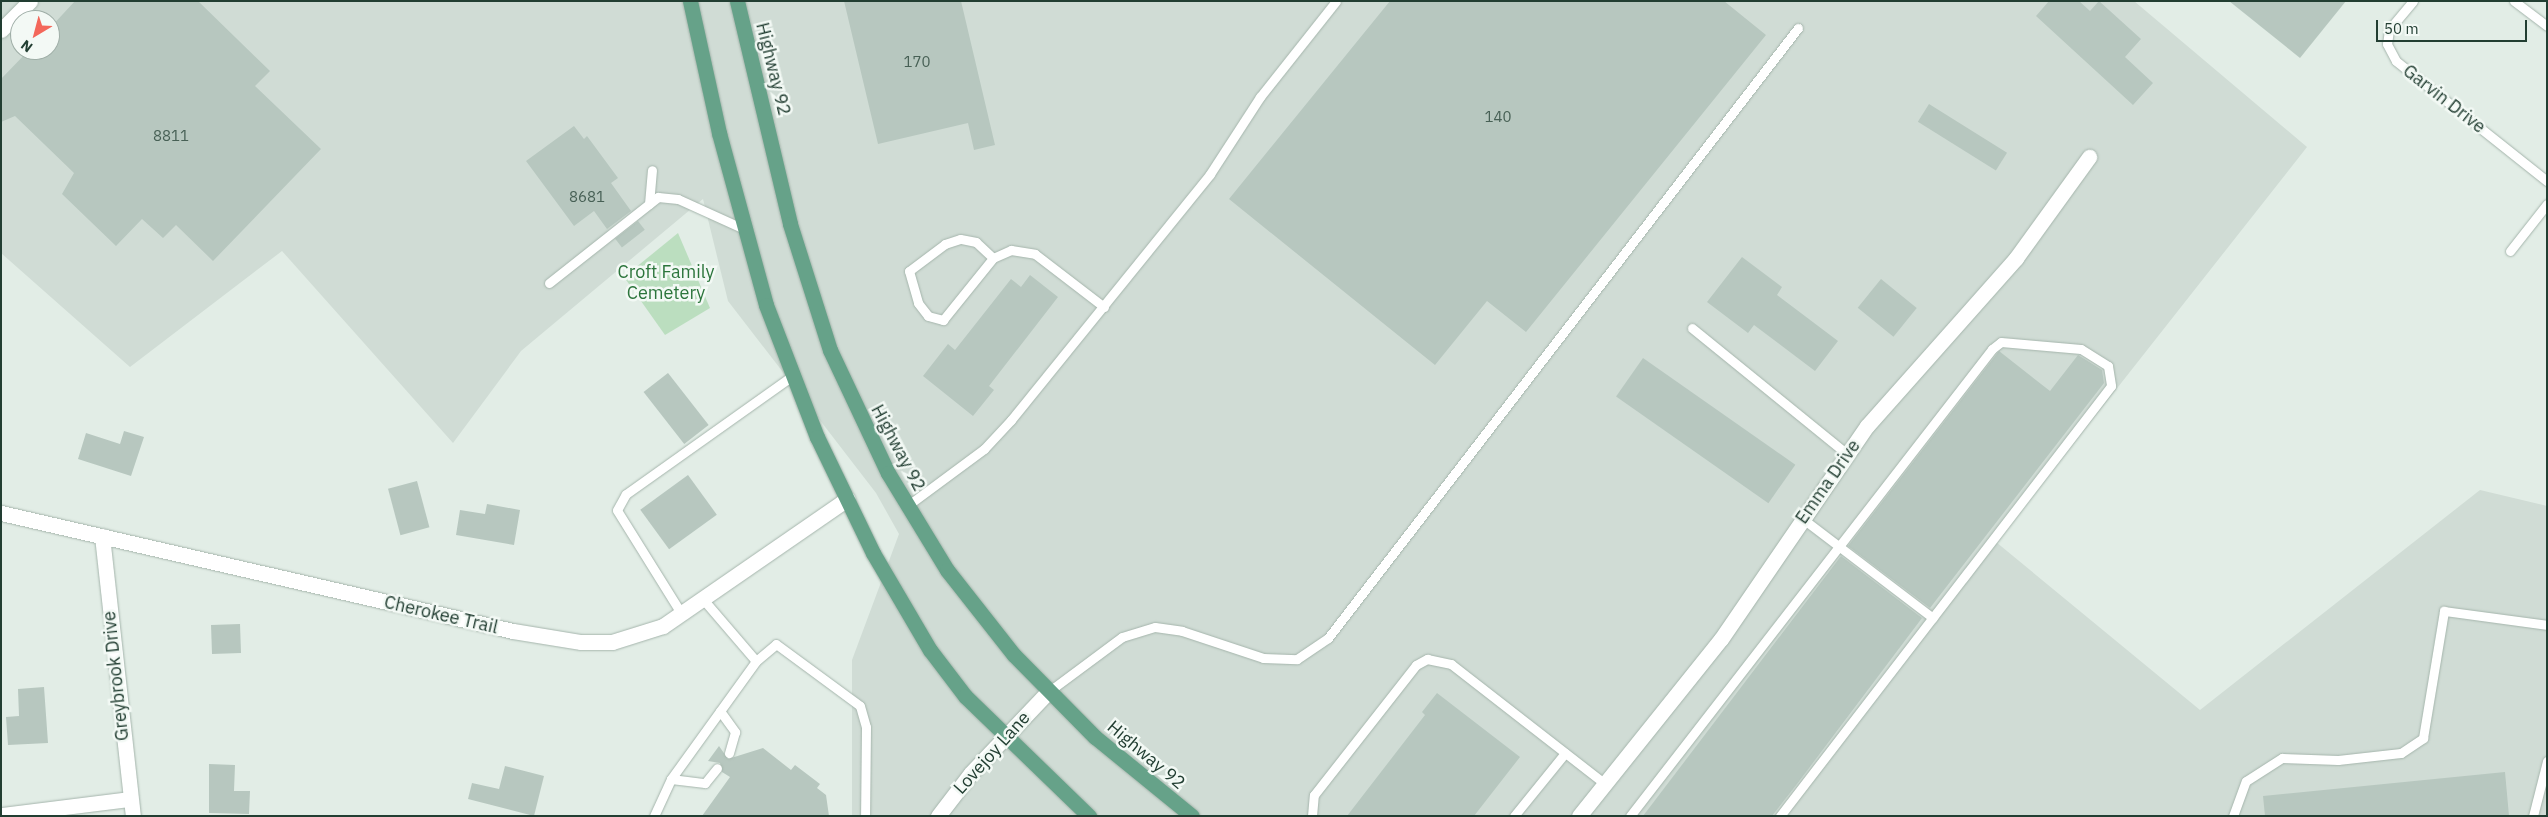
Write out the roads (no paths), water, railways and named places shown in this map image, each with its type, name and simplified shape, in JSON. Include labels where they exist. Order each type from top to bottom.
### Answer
[{"type":"main road","points":[[690,1],[744,229],[792,376],[847,499],[877,560],[930,650],[1004,738],[1089,816]]},
{"type":"main road","name":"Highway 92","points":[[737,1],[790,224],[830,350],[907,506],[981,615],[1048,692],[1138,775],[1192,816]]},
{"type":"street","points":[[1,30],[30,1]]},
{"type":"street","name":"Emma Drive","points":[[1579,816],[1721,639],[1846,453],[2016,258],[2089,157]]},
{"type":"street","name":"Cherokee Trail","points":[[1,512],[548,638],[612,642],[639,636],[682,613],[847,499]]},
{"type":"street","name":"Greybrook Drive","points":[[102,536],[129,799],[133,816]]},
{"type":"street","name":"Lovejoy Lane","points":[[938,816],[1004,738],[1048,692]]},
{"type":"street","points":[[1,815],[129,799]]},
{"type":"lane","points":[[907,506],[984,449],[1104,307],[1210,174],[1260,97],[1336,1]]},
{"type":"lane","name":"Garvin Drive","points":[[2413,1],[2389,30],[2387,44],[2396,61],[2547,181]]},
{"type":"lane","points":[[2514,1],[2547,26]]},
{"type":"lane","points":[[1048,692],[1122,637],[1155,627],[1182,631],[1264,658],[1297,659],[1328,638],[1798,28]]},
{"type":"lane","points":[[649,204],[652,170]]},
{"type":"lane","points":[[549,284],[658,197],[678,199],[744,229]]},
{"type":"lane","points":[[2510,251],[2547,204]]},
{"type":"lane","points":[[993,258],[976,242],[960,239],[945,244],[909,271],[918,303],[928,316],[943,320],[993,258],[1011,250],[1035,254],[1104,307]]},
{"type":"lane","points":[[1692,328],[1846,453]]},
{"type":"lane","points":[[1630,816],[1839,546],[2002,342],[2081,349],[2108,366],[2111,386],[1780,816]]},
{"type":"lane","points":[[682,613],[617,510],[626,494],[792,376]]},
{"type":"lane","points":[[1803,518],[1932,618]]},
{"type":"lane","points":[[702,598],[756,661]]},
{"type":"lane","points":[[2234,816],[2246,781],[2282,758],[2338,760],[2401,754],[2423,738],[2444,610],[2547,625]]},
{"type":"lane","points":[[654,816],[671,779],[756,661],[776,644],[860,706],[866,726],[865,816]]},
{"type":"lane","points":[[1312,816],[1314,795],[1416,665],[1427,659],[1451,664],[1605,784]]},
{"type":"lane","points":[[720,711],[735,732],[729,753]]},
{"type":"lane","points":[[1514,816],[1565,753]]},
{"type":"lane","points":[[2534,816],[2547,761]]},
{"type":"lane","points":[[671,779],[705,783],[717,768]]},
{"type":"park label","name":"Croft Family Cemetery","points":[[666,283]]}]
